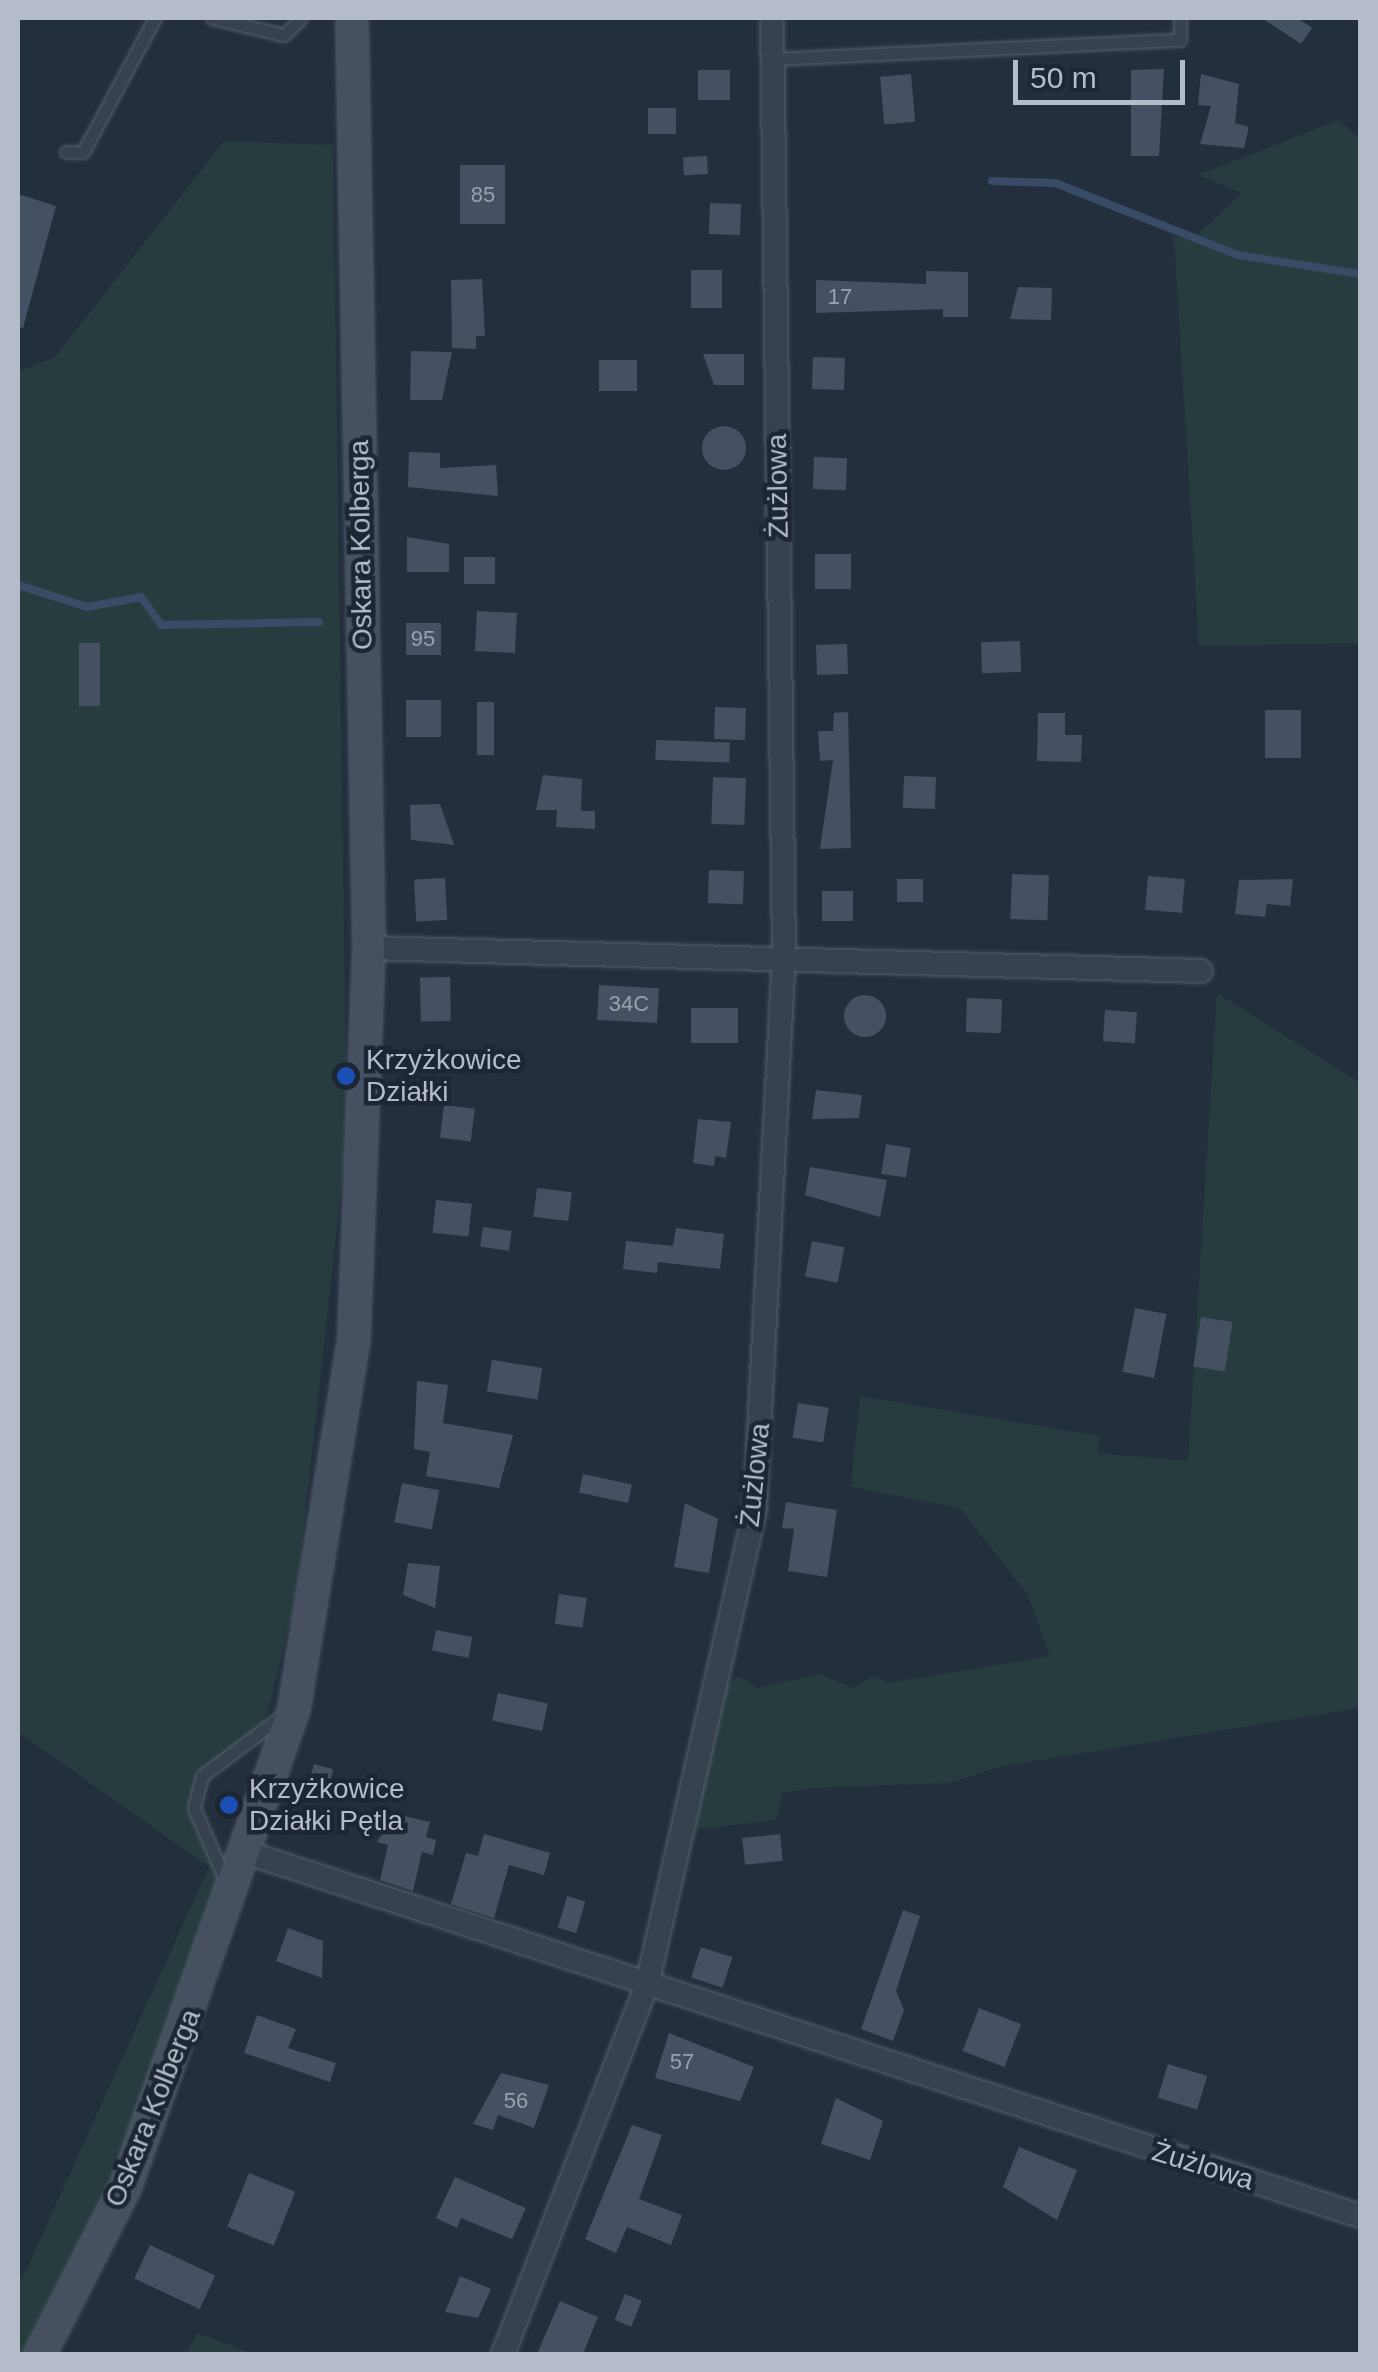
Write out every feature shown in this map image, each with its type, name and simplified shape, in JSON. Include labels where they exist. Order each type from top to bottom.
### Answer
[{"type":"main road","name":"Oskara Kolberga","points":[[40,2354],[124,2188],[233,1896],[294,1709],[354,1338],[368,1073],[369,948],[352,18]]},
{"type":"street","name":"Żużlowa","points":[[502,2354],[646,1985],[755,1508],[784,954],[772,18]]},
{"type":"street","points":[[369,948],[784,954],[1201,971]]},
{"type":"street","name":"Żużlowa","points":[[248,1853],[1360,2216]]},
{"type":"lane","points":[[66,152],[83,152],[155,18]]},
{"type":"lane","points":[[212,18],[284,35],[301,18]]},
{"type":"lane","points":[[772,58],[1180,40],[1180,18]]},
{"type":"lane","points":[[233,1896],[199,1830],[202,1776],[294,1709]]},
{"type":"green space","points":[[1339,120],[1360,139],[1360,643],[1199,646],[1174,237],[1196,236],[1242,193],[1198,175]]},
{"type":"green space","points":[[224,141],[333,145],[347,1138],[296,1596],[265,1724],[202,1776],[194,1808],[226,1881],[114,2178],[28,2354],[18,2351],[18,2288],[209,1867],[18,1732],[18,372],[55,357]]},
{"type":"green space","points":[[1217,993],[1360,1083],[1360,1708],[998,1767],[949,1783],[811,1788],[783,1793],[776,1820],[694,1830],[724,1685],[739,1676],[757,1688],[820,1674],[853,1688],[874,1676],[889,1683],[1050,1656],[1027,1594],[960,1508],[851,1487],[860,1396],[1099,1436],[1098,1453],[1188,1461]]},
{"type":"green space","points":[[198,2333],[253,2354],[185,2354]]},
{"type":"building","points":[[1262,18],[1297,18],[1312,28],[1301,44]]},
{"type":"building","points":[[1164,69],[1159,156],[1131,156],[1131,70]]},
{"type":"building","points":[[698,70],[730,70],[730,100],[698,100]]},
{"type":"building","points":[[911,74],[915,122],[884,125],[880,77]]},
{"type":"building","points":[[1201,74],[1239,84],[1235,123],[1249,127],[1244,148],[1200,144],[1211,106],[1198,105]]},
{"type":"building","points":[[648,108],[676,108],[676,134],[648,134]]},
{"type":"building","points":[[707,156],[708,174],[684,175],[683,157]]},
{"type":"building","points":[[460,165],[505,165],[505,224],[460,224]]},
{"type":"building","points":[[18,194],[56,206],[23,328],[18,327]]},
{"type":"building","points":[[710,203],[741,204],[740,235],[709,234]]},
{"type":"building","points":[[691,270],[722,270],[722,308],[691,308]]},
{"type":"building","points":[[926,271],[968,272],[968,317],[943,317],[943,309],[816,313],[816,280],[926,284]]},
{"type":"building","points":[[482,279],[485,336],[476,336],[476,349],[452,348],[451,280]]},
{"type":"building","points":[[1018,287],[1052,288],[1051,320],[1010,319]]},
{"type":"building","points":[[411,351],[452,352],[442,400],[410,400]]},
{"type":"building","points":[[703,354],[744,354],[744,385],[714,385]]},
{"type":"building","points":[[813,357],[845,358],[844,390],[812,389]]},
{"type":"building","points":[[599,360],[637,360],[637,391],[599,391]]},
{"type":"building","points":[[724,426],[739,433],[746,448],[739,463],[724,470],[709,463],[702,448],[709,433]]},
{"type":"building","points":[[409,452],[440,453],[440,468],[496,465],[498,496],[408,487]]},
{"type":"building","points":[[814,457],[847,458],[846,490],[813,489]]},
{"type":"building","points":[[407,537],[449,544],[449,572],[407,572]]},
{"type":"building","points":[[815,554],[851,554],[851,589],[815,589]]},
{"type":"building","points":[[464,557],[495,557],[495,584],[464,584]]},
{"type":"building","points":[[477,611],[517,613],[515,653],[475,651]]},
{"type":"building","points":[[406,623],[441,623],[441,655],[406,655]]},
{"type":"building","points":[[1020,641],[1021,672],[982,673],[981,642]]},
{"type":"building","points":[[79,643],[100,643],[100,706],[79,706]]},
{"type":"building","points":[[847,644],[848,674],[817,675],[816,645]]},
{"type":"building","points":[[406,700],[441,700],[441,737],[406,737]]},
{"type":"building","points":[[477,702],[494,702],[494,755],[477,755]]},
{"type":"building","points":[[715,707],[746,708],[745,740],[714,739]]},
{"type":"building","points":[[1265,710],[1301,710],[1301,758],[1265,758]]},
{"type":"building","points":[[848,712],[851,848],[820,849],[833,760],[820,761],[818,731],[833,731],[834,713]]},
{"type":"building","points":[[1038,713],[1065,713],[1065,735],[1082,735],[1081,762],[1037,761]]},
{"type":"building","points":[[656,740],[730,743],[729,763],[655,760]]},
{"type":"building","points":[[543,775],[582,779],[581,811],[595,811],[595,829],[556,827],[557,810],[536,810]]},
{"type":"building","points":[[904,776],[936,777],[935,809],[903,808]]},
{"type":"building","points":[[713,777],[746,778],[744,825],[711,824]]},
{"type":"building","points":[[440,804],[454,845],[411,840],[410,805]]},
{"type":"building","points":[[709,870],[744,871],[743,904],[708,903]]},
{"type":"building","points":[[1012,874],[1049,875],[1047,920],[1010,919]]},
{"type":"building","points":[[1148,876],[1185,879],[1182,913],[1145,910]]},
{"type":"building","points":[[445,878],[447,920],[416,922],[414,880]]},
{"type":"building","points":[[897,879],[923,879],[923,902],[897,902]]},
{"type":"building","points":[[1293,879],[1290,906],[1267,904],[1265,917],[1235,914],[1239,880]]},
{"type":"building","points":[[822,891],[853,891],[853,921],[822,921]]},
{"type":"building","points":[[450,977],[451,1021],[421,1022],[420,978]]},
{"type":"building","points":[[599,985],[659,988],[657,1023],[597,1020]]},
{"type":"building","points":[[865,995],[880,1001],[886,1016],[880,1031],[865,1037],[850,1031],[844,1016],[850,1001]]},
{"type":"building","points":[[967,998],[1002,999],[1001,1033],[966,1032]]},
{"type":"building","points":[[691,1008],[738,1008],[738,1043],[691,1043]]},
{"type":"building","points":[[1105,1010],[1137,1012],[1135,1043],[1103,1041]]},
{"type":"building","points":[[816,1090],[862,1095],[859,1118],[812,1119]]},
{"type":"building","points":[[444,1105],[475,1109],[471,1142],[440,1138]]},
{"type":"building","points":[[698,1119],[731,1122],[726,1158],[715,1156],[714,1166],[693,1163]]},
{"type":"building","points":[[886,1144],[911,1148],[906,1178],[881,1174]]},
{"type":"building","points":[[810,1167],[887,1180],[880,1217],[805,1195]]},
{"type":"building","points":[[537,1188],[572,1192],[568,1221],[533,1217]]},
{"type":"building","points":[[436,1200],[472,1204],[468,1237],[433,1233]]},
{"type":"building","points":[[483,1227],[512,1231],[509,1251],[480,1247]]},
{"type":"building","points":[[676,1228],[724,1234],[720,1269],[658,1262],[657,1273],[623,1269],[626,1241],[673,1246]]},
{"type":"building","points":[[812,1241],[844,1247],[838,1283],[805,1276]]},
{"type":"building","points":[[1135,1308],[1166,1314],[1154,1378],[1123,1372]]},
{"type":"building","points":[[1201,1317],[1233,1322],[1225,1371],[1193,1366]]},
{"type":"building","points":[[492,1360],[542,1368],[537,1400],[487,1392]]},
{"type":"building","points":[[417,1381],[448,1385],[443,1423],[513,1435],[499,1488],[426,1476],[430,1452],[414,1449]]},
{"type":"building","points":[[798,1403],[829,1408],[823,1442],[793,1438]]},
{"type":"building","points":[[583,1474],[632,1484],[628,1503],[579,1493]]},
{"type":"building","points":[[402,1483],[439,1490],[432,1530],[394,1522]]},
{"type":"building","points":[[786,1502],[837,1510],[827,1577],[788,1571],[794,1529],[782,1528]]},
{"type":"building","points":[[685,1503],[718,1519],[709,1573],[674,1567]]},
{"type":"building","points":[[408,1563],[440,1566],[435,1608],[403,1595]]},
{"type":"building","points":[[559,1594],[587,1598],[583,1628],[555,1624]]},
{"type":"building","points":[[436,1630],[472,1637],[468,1658],[432,1651]]},
{"type":"building","points":[[498,1693],[548,1704],[542,1731],[492,1720]]},
{"type":"building","points":[[314,1764],[333,1769],[325,1802],[305,1797]]},
{"type":"building","points":[[396,1814],[430,1822],[426,1837],[436,1840],[433,1855],[422,1852],[413,1891],[380,1880],[388,1845],[377,1842]]},
{"type":"building","points":[[484,1834],[550,1853],[544,1875],[509,1865],[494,1918],[451,1904],[466,1853],[478,1856]]},
{"type":"building","points":[[780,1834],[783,1861],[745,1865],[742,1838]]},
{"type":"building","points":[[567,1896],[585,1901],[576,1933],[558,1928]]},
{"type":"building","points":[[903,1910],[920,1916],[896,1991],[904,2010],[893,2041],[861,2029]]},
{"type":"building","points":[[288,1928],[323,1941],[322,1978],[276,1961]]},
{"type":"building","points":[[701,1947],[732,1957],[722,1988],[691,1977]]},
{"type":"building","points":[[979,2008],[1021,2024],[1005,2067],[963,2051]]},
{"type":"building","points":[[257,2015],[296,2029],[288,2048],[336,2063],[330,2082],[244,2053]]},
{"type":"building","points":[[669,2033],[754,2067],[740,2101],[655,2078]]},
{"type":"building","points":[[1168,2064],[1207,2076],[1197,2109],[1158,2097]]},
{"type":"building","points":[[501,2073],[549,2085],[534,2128],[498,2115],[493,2130],[473,2124]]},
{"type":"building","points":[[836,2098],[883,2121],[870,2160],[821,2144]]},
{"type":"building","points":[[632,2125],[662,2135],[639,2199],[682,2215],[671,2245],[627,2227],[616,2253],[585,2239]]},
{"type":"building","points":[[1019,2147],[1077,2170],[1057,2220],[1003,2187]]},
{"type":"building","points":[[249,2173],[295,2192],[274,2246],[227,2227]]},
{"type":"building","points":[[455,2177],[526,2208],[512,2239],[461,2218],[457,2228],[436,2218]]},
{"type":"building","points":[[150,2245],[215,2275],[200,2309],[134,2279]]},
{"type":"building","points":[[460,2276],[491,2289],[478,2318],[445,2312]]},
{"type":"building","points":[[625,2294],[642,2301],[631,2327],[615,2320]]},
{"type":"building","points":[[560,2301],[598,2317],[583,2354],[537,2354]]},
{"type":"waterway","points":[[992,181],[1055,183],[1238,255],[1360,274]]},
{"type":"waterway","points":[[18,585],[87,607],[141,597],[161,625],[319,622]]},
{"type":"place","name":"Krzyżkowice Działki","points":[[346,1076]]},
{"type":"place","name":"Krzyżkowice Działki Pętla","points":[[229,1805]]}]
